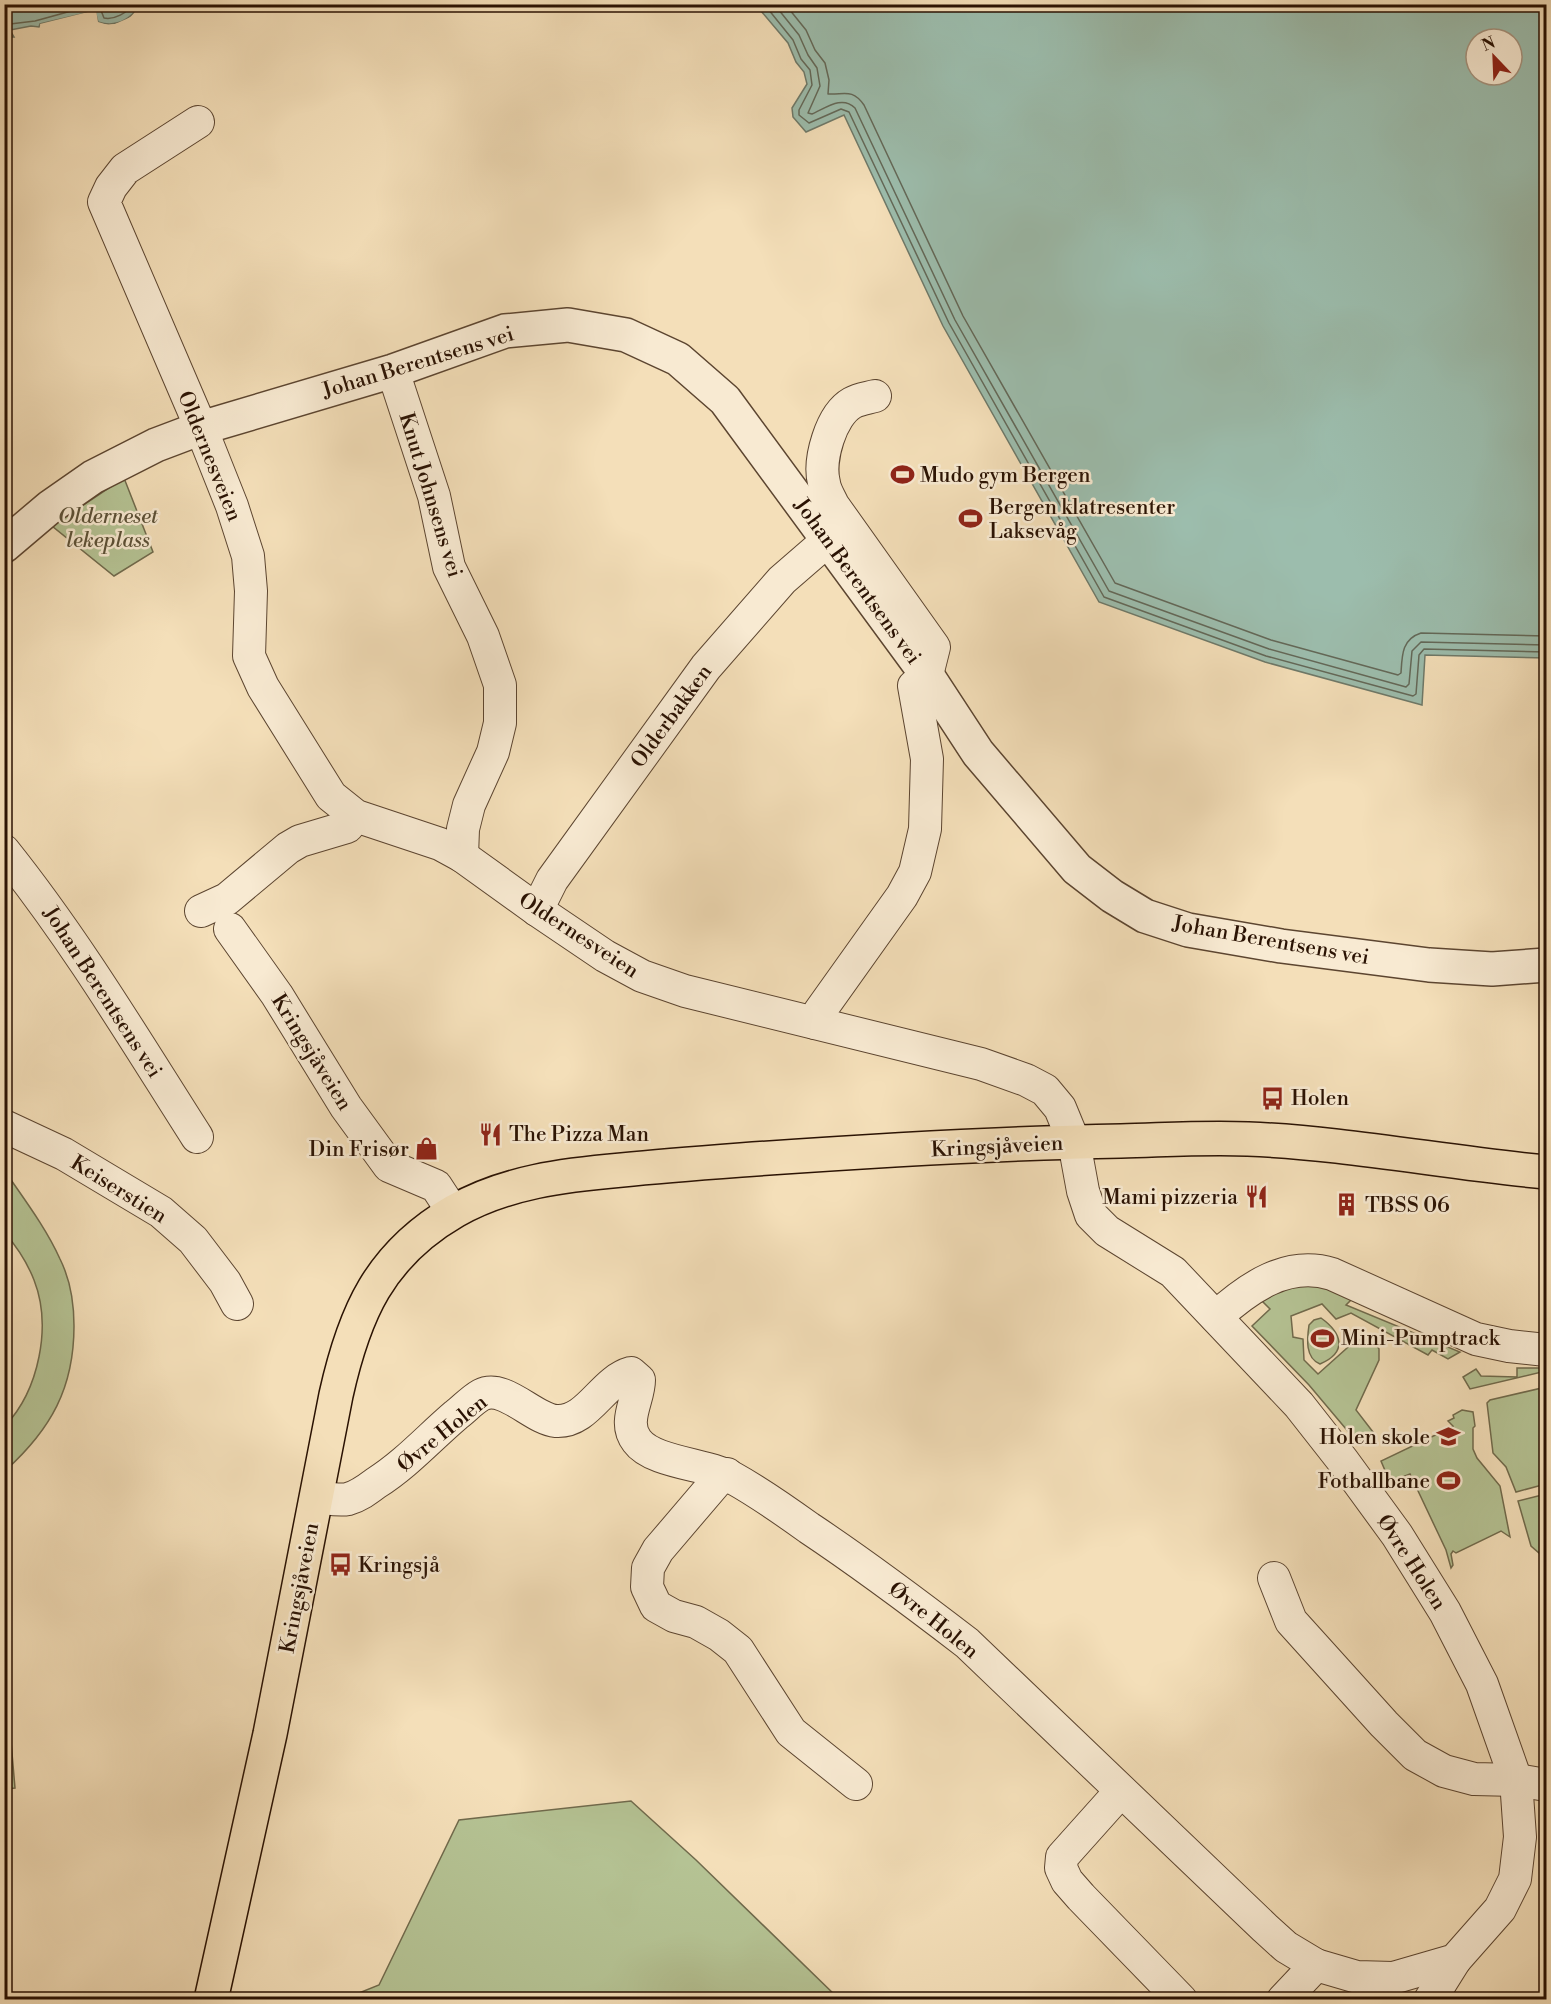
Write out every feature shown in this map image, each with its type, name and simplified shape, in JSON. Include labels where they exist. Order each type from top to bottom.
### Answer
[{"type":"main road","name":"Kringsjåveien","points":[[211,2000],[270,1734],[343,1366],[361,1310],[384,1272],[418,1238],[453,1212],[503,1190],[573,1174],[805,1155],[1074,1142],[1246,1139],[1343,1146],[1453,1162],[1546,1172]]},
{"type":"street","name":"Oldernesveien","points":[[198,122],[125,169],[118,170],[104,202],[201,428],[232,506],[248,556],[251,591],[249,656],[263,687],[331,796],[356,816],[440,844],[462,856],[605,956],[642,976],[686,992],[981,1064],[1026,1080],[1045,1090],[1060,1108],[1074,1142]]},
{"type":"street","name":"Johan Berentsens vei","points":[[4,546],[50,507],[93,477],[156,445],[201,428],[393,372],[505,331],[567,325],[627,335],[678,359],[725,400],[927,675],[978,753],[1077,869],[1112,896],[1145,916],[1188,930],[1257,942],[1429,964],[1492,969],[1546,965]]},
{"type":"street","name":"Knut Johnsens vei","points":[[393,372],[434,496],[449,567],[483,636],[500,685],[500,723],[493,752],[469,805],[463,829],[462,856]]},
{"type":"street","name":"Johan Berentsens vei","points":[[815,1023],[820,1011],[902,896],[915,872],[925,829],[927,759],[914,686],[927,675],[934,647],[833,505],[824,484],[822,464],[826,442],[840,413],[853,403],[875,396]]},
{"type":"street","name":"Olderbakken","points":[[537,910],[552,880],[706,667],[782,580],[827,541]]},
{"type":"street","points":[[201,911],[227,899],[288,848],[300,841],[347,827],[356,816]]},
{"type":"street","name":"Johan Berentsens vei","points":[[4,851],[40,896],[94,975],[197,1137]]},
{"type":"street","name":"Kringsjåveien","points":[[230,929],[277,995],[346,1107],[388,1166],[436,1186],[453,1212]]},
{"type":"street","name":"Keiserstien","points":[[4,1126],[64,1155],[161,1212],[193,1240],[225,1282],[237,1304]]},
{"type":"street","name":"Øvre Holen","points":[[317,1497],[339,1500],[362,1493],[393,1472],[482,1395],[492,1391],[555,1421],[571,1419],[583,1411],[620,1376],[631,1373],[639,1380],[639,1389],[631,1418],[631,1430],[637,1441],[648,1451],[727,1474],[872,1571],[967,1643],[1286,1947],[1316,1965],[1400,1989],[1455,1960],[1500,1909],[1515,1879],[1520,1837],[1516,1780],[1482,1684],[1445,1612],[1403,1544],[1299,1405],[1173,1272],[1107,1231],[1091,1215],[1081,1182],[1074,1142]]},
{"type":"street","points":[[1216,1317],[1239,1296],[1255,1286],[1285,1273],[1313,1270],[1332,1274],[1476,1339],[1546,1350]]},
{"type":"street","points":[[727,1474],[710,1489],[658,1550],[648,1568],[647,1587],[656,1606],[674,1616],[696,1622],[719,1635],[738,1650],[791,1732],[856,1784]]},
{"type":"street","points":[[1274,1578],[1291,1621],[1415,1755],[1444,1771],[1474,1779],[1516,1780],[1546,1785]]},
{"type":"street","points":[[1122,1791],[1062,1857],[1061,1868],[1067,1881],[1081,1897],[1181,2000]]},
{"type":"street","points":[[1430,2000],[1455,1960]]},
{"type":"street","points":[[1283,2000],[1316,1965]]},
{"type":"green space","name":"Olderneset lekeplass","points":[[124,478],[153,552],[114,576],[52,526]]},
{"type":"green space","points":[[5,1172],[55,1248],[71,1292],[74,1326],[70,1369],[57,1406],[36,1439],[6,1470],[5,1486],[5,1426],[17,1411],[34,1376],[42,1337],[42,1317],[31,1273],[5,1233]]},
{"type":"green space","points":[[1307,1280],[1352,1299],[1346,1305],[1460,1352],[1448,1359],[1432,1350],[1428,1355],[1351,1313],[1336,1319],[1322,1304],[1291,1316],[1293,1337],[1303,1339],[1304,1360],[1318,1374],[1356,1340],[1373,1339],[1379,1349],[1379,1360],[1356,1410],[1373,1432],[1372,1436],[1357,1442],[1309,1385],[1252,1326],[1270,1309],[1262,1301],[1269,1295]]},
{"type":"green space","name":"Mini-Pumptrack","points":[[1321,1318],[1334,1330],[1339,1342],[1335,1354],[1320,1364],[1309,1353],[1308,1336],[1309,1325]]},
{"type":"green space","points":[[1517,1368],[1546,1368],[1546,1371],[1470,1389],[1463,1377],[1476,1369],[1481,1376],[1517,1377]]},
{"type":"green space","points":[[1546,1387],[1546,1484],[1516,1492],[1506,1467],[1493,1453],[1487,1403],[1490,1400]]},
{"type":"green space","points":[[1462,1410],[1473,1412],[1475,1426],[1473,1428],[1473,1449],[1477,1458],[1500,1486],[1510,1537],[1501,1531],[1456,1553],[1453,1551],[1451,1568],[1446,1550],[1410,1474],[1390,1482],[1381,1461],[1453,1426],[1448,1421]]},
{"type":"green space","points":[[1546,1494],[1546,1559],[1531,1546],[1518,1501]]},
{"type":"green space","points":[[4,1661],[15,1788],[5,1789],[4,1789]]},
{"type":"green space","points":[[631,1801],[696,1860],[839,1999],[344,1999],[379,1985],[459,1820]]},
{"type":"water","points":[[137,4],[138,8],[134,13],[120,22],[110,24],[98,22],[95,11],[40,24],[39,27],[31,26],[10,30],[14,37],[8,37],[9,40],[5,42],[5,5]]},
{"type":"water","points":[[756,5],[1546,5],[1546,658],[1425,655],[1422,705],[1265,662],[1099,602],[943,326],[844,115],[806,132],[793,117],[792,108],[807,84],[804,72],[796,62],[788,43]]},
{"type":"pier","points":[[140,4],[141,9],[133,19],[116,27],[108,28],[97,25],[93,14],[41,29],[40,24],[96,10],[98,22],[108,25],[115,24],[131,17],[138,8],[137,5]]},
{"type":"place","name":"Mudo gym Bergen","points":[[902,475]]},
{"type":"place","name":"Bergen klatresenter Laksevåg","points":[[971,519]]},
{"type":"place","name":"Holen","points":[[1273,1098]]},
{"type":"place","name":"The Pizza Man","points":[[491,1134]]},
{"type":"place","name":"Din Frisør","points":[[427,1149]]},
{"type":"place","name":"Mami pizzeria","points":[[1256,1197]]},
{"type":"place","name":"TBSS 06","points":[[1347,1205]]},
{"type":"place","name":"Mini-Pumptrack","points":[[1323,1338]]},
{"type":"place","name":"Holen skole","points":[[1448,1437]]},
{"type":"place","name":"Fotballbane","points":[[1448,1481]]},
{"type":"place","name":"Kringsjå","points":[[340,1565]]}]
